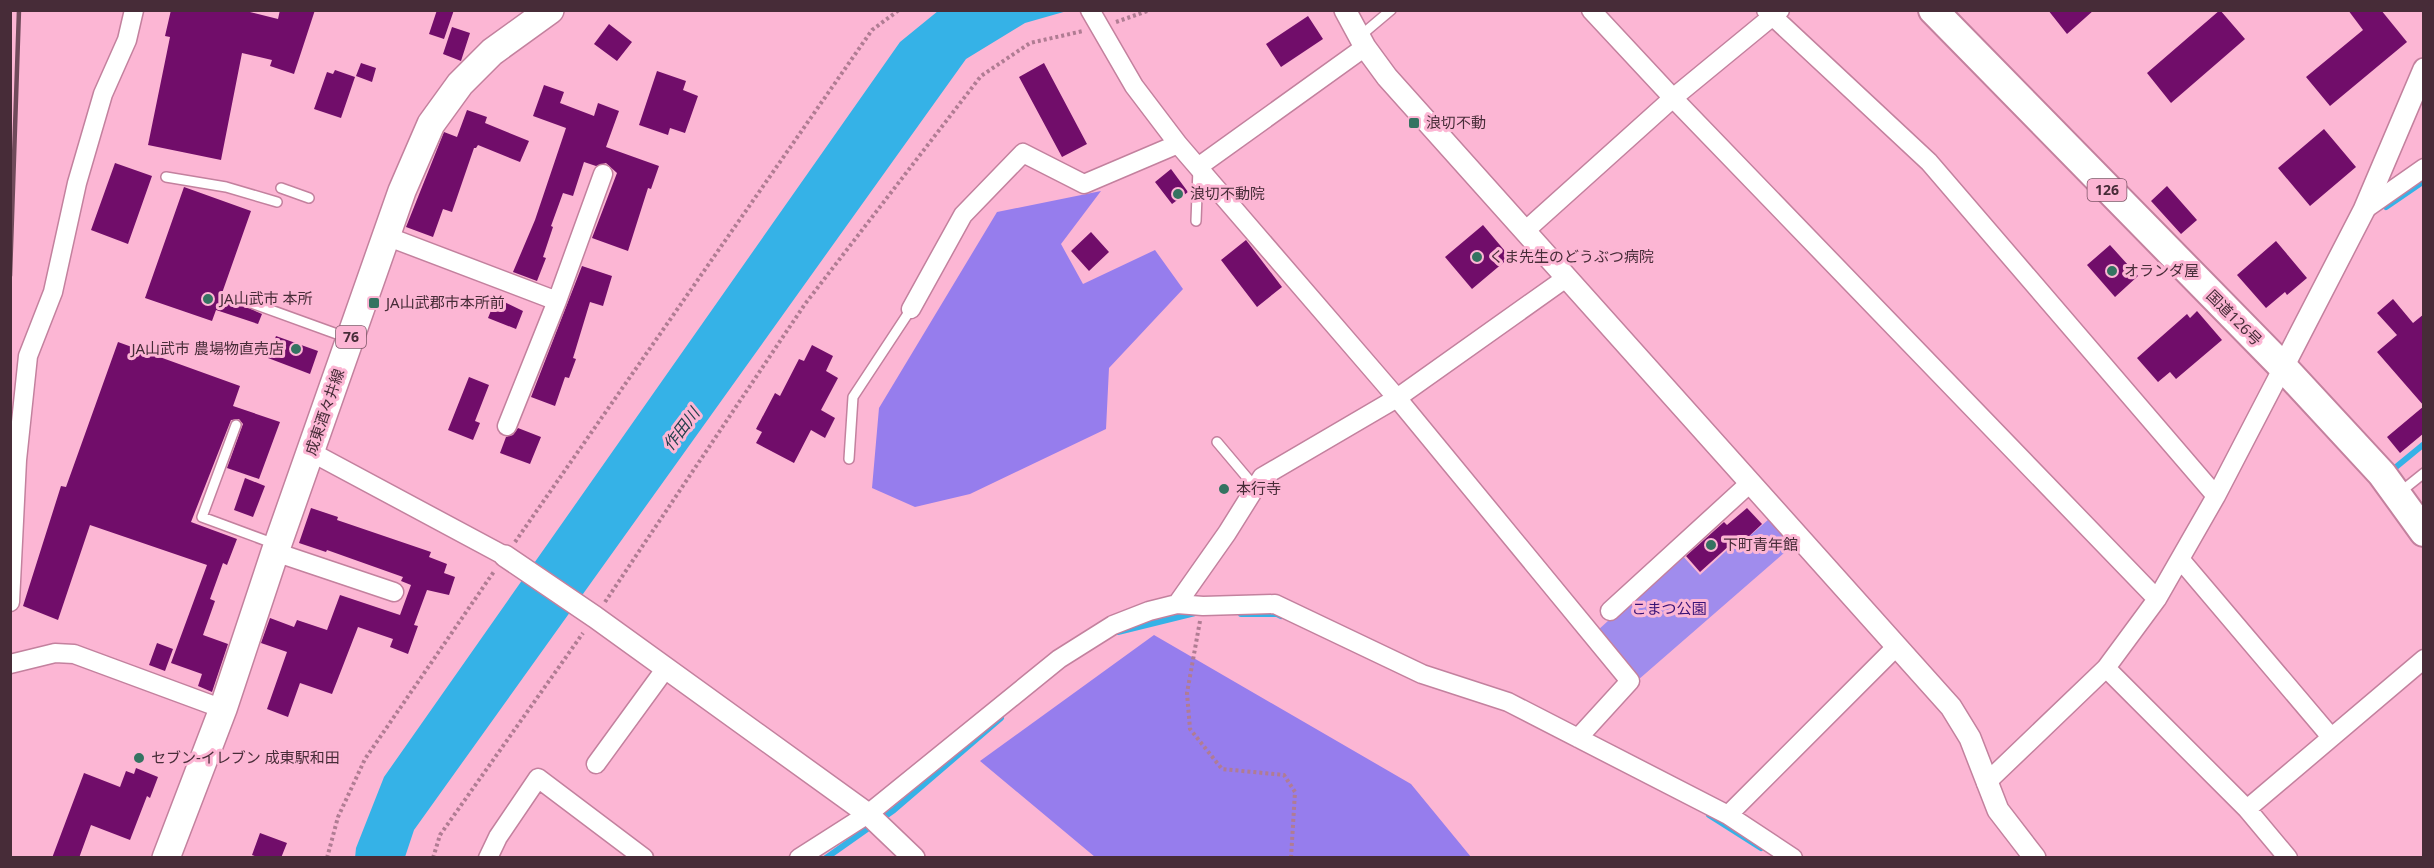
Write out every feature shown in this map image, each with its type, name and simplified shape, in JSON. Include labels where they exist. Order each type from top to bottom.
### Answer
[{"type":"highway","name":"国道126号","points":[[1933,10],[2283,367],[2382,474],[2424,532]]},
{"type":"main road","name":"成東酒々井線","points":[[166,858],[223,709],[276,548],[402,191],[431,124],[460,84],[492,52],[545,12]]},
{"type":"street","points":[[10,602],[17,460],[28,356],[54,292],[77,183],[103,94],[127,40],[134,10]]},
{"type":"street","points":[[1090,10],[1134,86],[1178,144],[1397,398],[1630,681],[1578,738]]},
{"type":"street","points":[[1345,10],[1362,42],[1387,77],[1951,707],[1970,738],[1998,810],[2035,858]]},
{"type":"street","points":[[1591,10],[1673,98],[2157,599]]},
{"type":"street","points":[[1525,231],[1673,98],[1773,13],[1929,162],[2216,496]]},
{"type":"street","points":[[1198,167],[1362,42]]},
{"type":"street","points":[[1986,783],[2106,668],[2157,599],[2216,496],[2364,210],[2424,69]]},
{"type":"street","points":[[911,309],[963,215],[1023,153],[1084,184],[1178,144]]},
{"type":"street","points":[[2364,210],[2424,168]]},
{"type":"street","points":[[507,426],[557,301],[603,174]]},
{"type":"street","points":[[386,236],[557,301]]},
{"type":"street","points":[[1177,604],[1227,533],[1262,477],[1397,398],[1566,278]]},
{"type":"street","points":[[311,452],[505,556],[595,616],[874,820],[914,858]]},
{"type":"street","points":[[1610,611],[1750,483]]},
{"type":"street","points":[[276,548],[394,592]]},
{"type":"street","points":[[2180,559],[2331,737]]},
{"type":"street","points":[[799,858],[874,820],[1059,659],[1113,625],[1149,611],[1177,604],[1203,606],[1275,604],[1422,674],[1508,702],[1728,815],[1792,858]]},
{"type":"street","points":[[1728,815],[1897,646]]},
{"type":"street","points":[[10,664],[55,653],[74,654],[223,709]]},
{"type":"street","points":[[2247,809],[2424,659]]},
{"type":"street","points":[[596,765],[666,668]]},
{"type":"street","points":[[2106,668],[2247,809],[2288,858]]},
{"type":"street","points":[[488,858],[498,837],[538,778],[645,858]]},
{"type":"lane","points":[[1362,42],[1391,10]]},
{"type":"lane","points":[[1196,221],[1198,167]]},
{"type":"lane","points":[[166,177],[226,187],[277,202]]},
{"type":"lane","points":[[281,188],[309,198]]},
{"type":"lane","points":[[243,300],[350,339]]},
{"type":"lane","points":[[849,459],[853,397],[911,309]]},
{"type":"lane","points":[[236,425],[202,517],[276,548]]},
{"type":"lane","points":[[1217,442],[1255,487]]},
{"type":"lane","points":[[2397,495],[2424,473]]},
{"type":"path","points":[[327,858],[338,817],[365,759],[872,30],[899,10]]},
{"type":"path","points":[[434,858],[440,835],[595,616],[805,304],[981,76],[1030,43],[1099,28],[1150,10]]},
{"type":"path","points":[[1201,618],[1186,693],[1190,729],[1222,769],[1284,775],[1295,792],[1291,858]]},
{"type":"green space","name":"こまつ公園","points":[[1769,519],[1792,546],[1638,680],[1597,631],[1681,554],[1700,575],[1739,539],[1743,542]]},
{"type":"shaded area","points":[[1101,191],[1061,244],[1083,284],[1155,250],[1183,289],[1109,368],[1106,429],[970,494],[915,507],[872,488],[879,408],[997,212]]},
{"type":"shaded area","points":[[1154,635],[1411,784],[1471,857],[1095,857],[980,761]]},
{"type":"water","name":"作田川","points":[[938,11],[1067,11],[1025,23],[966,59],[414,830],[405,857],[355,858],[356,848],[384,777],[900,42]]},
{"type":"building","points":[[171,10],[242,10],[278,19],[280,10],[315,10],[294,74],[270,66],[272,60],[242,53],[221,160],[148,145],[170,37],[165,36]]},
{"type":"building","points":[[437,10],[454,10],[444,39],[429,34]]},
{"type":"building","points":[[2048,10],[2094,10],[2067,34]]},
{"type":"building","points":[[2220,10],[2245,39],[2171,103],[2147,73]]},
{"type":"building","points":[[2348,10],[2381,10],[2407,42],[2330,106],[2306,77],[2363,30]]},
{"type":"building","points":[[1308,16],[1323,39],[1281,67],[1266,44]]},
{"type":"building","points":[[609,24],[632,42],[617,61],[594,44]]},
{"type":"building","points":[[452,27],[470,33],[461,61],[443,54]]},
{"type":"building","points":[[361,63],[376,68],[372,82],[356,76]]},
{"type":"building","points":[[1044,63],[1087,144],[1062,157],[1019,77]]},
{"type":"building","points":[[335,70],[355,77],[341,118],[314,109],[327,72],[333,74]]},
{"type":"building","points":[[657,71],[686,81],[683,90],[698,96],[685,133],[670,128],[668,135],[639,125]]},
{"type":"building","points":[[544,85],[564,92],[560,103],[594,116],[598,103],[619,111],[606,147],[659,166],[651,189],[648,188],[628,251],[592,238],[617,173],[606,163],[596,166],[584,162],[573,196],[563,193],[551,226],[553,227],[543,257],[546,258],[537,281],[513,272],[535,220],[566,128],[533,116]]},
{"type":"building","points":[[467,110],[487,117],[485,123],[529,141],[520,162],[478,145],[474,148],[452,212],[443,209],[433,237],[406,227],[444,132],[457,137]]},
{"type":"building","points":[[2324,129],[2356,167],[2310,206],[2278,168]]},
{"type":"building","points":[[115,163],[152,176],[128,244],[91,230]]},
{"type":"building","points":[[1171,169],[1188,192],[1172,204],[1155,182]]},
{"type":"building","points":[[2167,186],[2197,220],[2181,234],[2151,201]]},
{"type":"building","points":[[184,187],[251,211],[221,296],[262,314],[258,324],[216,310],[212,321],[145,298]]},
{"type":"building","name":"くま先生のどうぶつ病院","points":[[1483,225],[1510,257],[1472,289],[1445,257]]},
{"type":"building","points":[[1091,232],[1109,252],[1089,271],[1071,251]]},
{"type":"building","points":[[1246,240],[1282,287],[1257,307],[1221,260]]},
{"type":"building","points":[[2276,241],[2307,278],[2287,295],[2285,292],[2266,308],[2237,275]]},
{"type":"building","name":"オランダ屋","points":[[2110,245],[2138,276],[2115,297],[2087,265]]},
{"type":"building","points":[[582,266],[612,276],[603,306],[590,302],[573,358],[576,359],[569,378],[565,377],[555,406],[531,397]]},
{"type":"building","points":[[496,298],[523,311],[516,329],[488,318]]},
{"type":"building","points":[[2393,299],[2413,323],[2424,314],[2424,406],[2377,352],[2397,335],[2377,313]]},
{"type":"building","points":[[2197,311],[2222,340],[2176,379],[2170,372],[2158,382],[2137,358],[2187,314],[2190,318]]},
{"type":"building","points":[[276,336],[318,351],[310,374],[268,358]]},
{"type":"building","points":[[118,342],[240,386],[233,406],[280,422],[259,479],[227,468],[243,424],[239,419],[231,420],[191,522],[237,539],[227,565],[223,563],[210,599],[215,601],[203,635],[228,644],[212,692],[198,686],[202,674],[171,663],[207,565],[90,525],[58,620],[23,606],[61,486],[66,487]]},
{"type":"building","points":[[812,345],[833,356],[826,371],[838,378],[821,410],[835,418],[825,438],[811,430],[794,463],[756,443],[762,432],[756,429],[775,393],[780,396],[799,359],[804,361]]},
{"type":"building","points":[[469,377],[489,385],[475,421],[480,423],[473,440],[448,430]]},
{"type":"building","points":[[2424,406],[2424,433],[2400,453],[2387,437]]},
{"type":"building","points":[[518,428],[541,437],[530,464],[500,453],[506,437],[513,435]]},
{"type":"building","points":[[245,478],[265,486],[253,517],[234,510]]},
{"type":"building","points":[[311,508],[338,517],[337,520],[431,552],[429,557],[447,564],[444,573],[455,577],[449,595],[427,590],[414,625],[418,626],[408,654],[390,647],[393,639],[358,627],[332,694],[300,683],[288,717],[267,709],[287,652],[261,643],[270,618],[294,627],[297,620],[327,630],[340,595],[400,615],[411,585],[401,581],[403,577],[327,550],[326,552],[299,543]]},
{"type":"building","name":"下町青年館","points":[[1747,508],[1762,524],[1745,540],[1741,535],[1700,572],[1686,556],[1724,522],[1727,525]]},
{"type":"building","points":[[157,643],[173,649],[165,671],[149,665]]},
{"type":"building","points":[[136,768],[158,777],[150,798],[147,796],[130,840],[91,825],[79,858],[52,858],[84,773],[120,787],[126,771],[134,774]]},
{"type":"building","points":[[260,833],[287,843],[281,858],[260,858],[252,855]]},
{"type":"waterway","points":[[2386,207],[2424,181]]},
{"type":"waterway","points":[[2396,467],[2424,444]]},
{"type":"waterway","points":[[1118,632],[1195,613]]},
{"type":"waterway","points":[[1241,614],[1281,616]]},
{"type":"waterway","points":[[826,858],[894,810],[1001,718]]},
{"type":"waterway","points":[[1709,815],[1761,848]]},
{"type":"railway","points":[[10,276],[19,10]]},
{"type":"place","name":"浪切不動","points":[[1414,123]]},
{"type":"place","name":"浪切不動院","points":[[1178,194]]},
{"type":"place","name":"くま先生のどうぶつ病院","points":[[1477,257]]},
{"type":"place","name":"オランダ屋","points":[[2112,271]]},
{"type":"place","name":"JA山武市 本所","points":[[208,299]]},
{"type":"place","name":"JA山武郡市本所前","points":[[374,303]]},
{"type":"place","name":"JA山武市 農場物直売店","points":[[296,349]]},
{"type":"place","name":"本行寺","points":[[1224,489]]},
{"type":"place","name":"下町青年館","points":[[1711,545]]},
{"type":"place","name":"セブン-イレブン 成東駅和田","points":[[139,758]]}]
